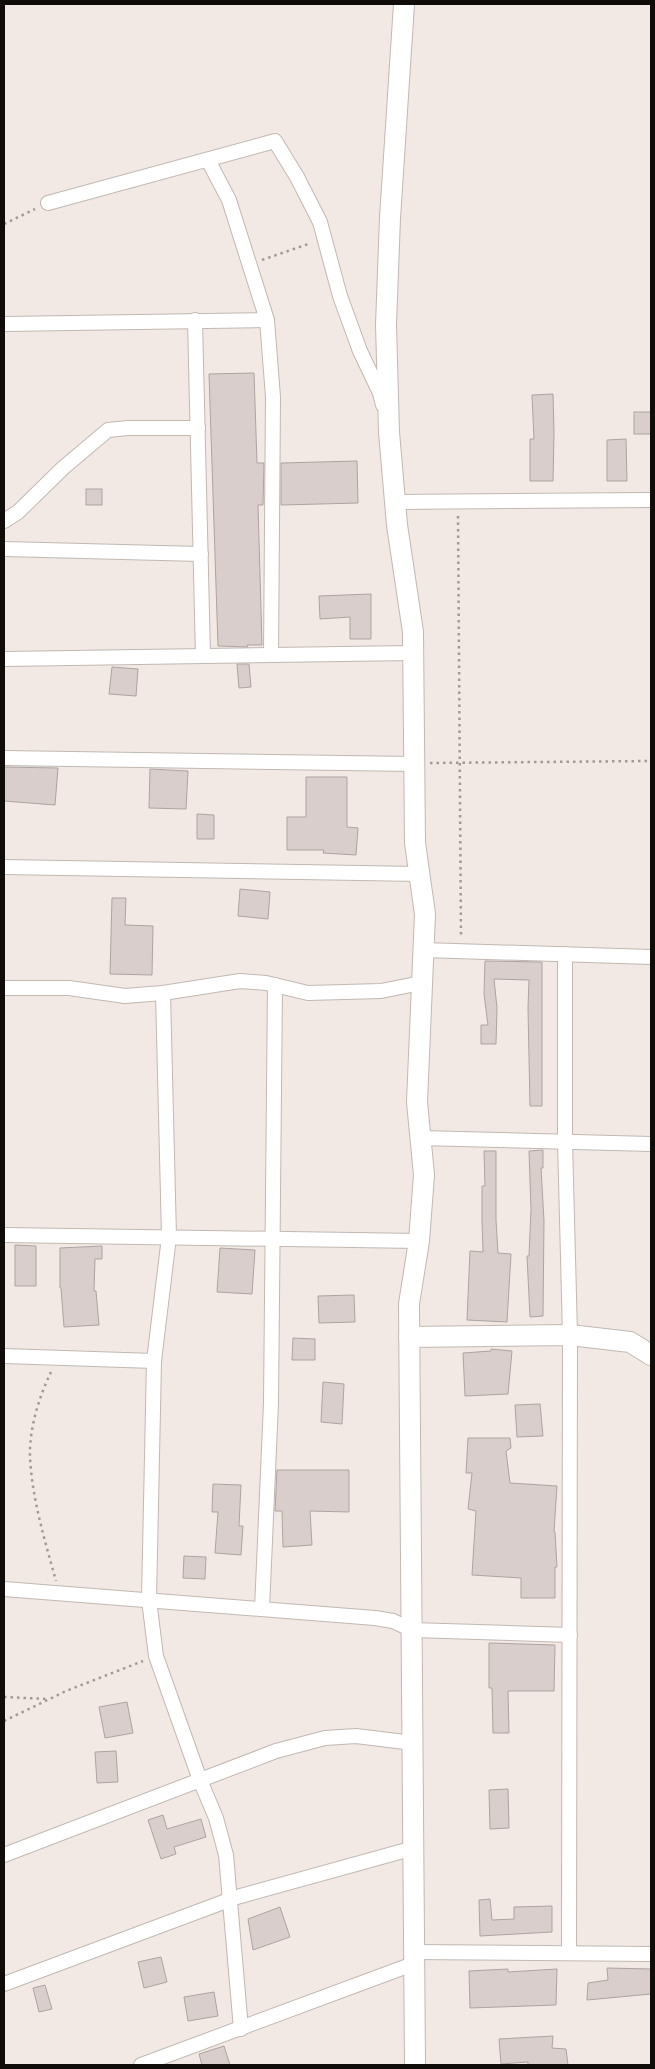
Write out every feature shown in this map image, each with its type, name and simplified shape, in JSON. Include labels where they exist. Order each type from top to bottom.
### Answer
[{"type":"main road","points":[[404,4],[386,326],[389,432],[395,502],[413,632],[416,843],[425,914],[417,1102],[424,1175],[419,1241],[409,1304],[415,2065]]},
{"type":"main road","points":[[409,1337],[570,1335],[630,1342],[651,1355]]},
{"type":"street","points":[[48,203],[275,141],[297,177],[320,222],[347,315],[360,352],[380,393],[389,432]]},
{"type":"street","points":[[208,160],[230,200],[266,320],[273,397],[271,656]]},
{"type":"street","points":[[195,320],[203,656]]},
{"type":"street","points":[[4,324],[266,320]]},
{"type":"street","points":[[4,521],[18,512],[63,468],[108,430],[128,428],[198,428]]},
{"type":"street","points":[[395,502],[651,500]]},
{"type":"street","points":[[4,549],[200,554]]},
{"type":"street","points":[[4,659],[413,653]]},
{"type":"street","points":[[4,758],[415,764]]},
{"type":"street","points":[[4,868],[420,874]]},
{"type":"street","points":[[423,950],[651,957]]},
{"type":"street","points":[[565,954],[565,1141],[570,1335],[569,1953]]},
{"type":"street","points":[[4,988],[68,988],[126,996],[163,993],[240,981],[275,985],[308,993],[381,991],[421,983]]},
{"type":"street","points":[[262,1609],[271,1403],[275,985]]},
{"type":"street","points":[[163,993],[169,1237],[154,1361],[149,1600],[156,1656],[200,1780],[216,1818],[226,1855],[241,2029]]},
{"type":"street","points":[[420,1138],[651,1144]]},
{"type":"street","points":[[4,1235],[419,1241]]},
{"type":"street","points":[[630,1342],[651,1342]]},
{"type":"street","points":[[4,1356],[154,1361]]},
{"type":"street","points":[[4,1589],[375,1618],[393,1621],[412,1630],[570,1635]]},
{"type":"street","points":[[4,1855],[276,1751],[325,1738],[356,1736],[413,1743]]},
{"type":"street","points":[[4,1984],[231,1899],[414,1848]]},
{"type":"street","points":[[141,2065],[241,2029],[413,1958],[569,1953],[651,1954]]},
{"type":"path","points":[[4,224],[48,203]]},
{"type":"path","points":[[253,273],[259,261],[324,237]]},
{"type":"path","points":[[458,502],[461,951]]},
{"type":"path","points":[[415,764],[651,761]]},
{"type":"path","points":[[59,1358],[48,1380],[34,1420],[30,1455],[43,1534],[60,1593]]},
{"type":"path","points":[[4,1721],[50,1699],[156,1656]]},
{"type":"path","points":[[4,1698],[50,1699]]},
{"type":"building","points":[[254,373],[257,463],[264,463],[263,505],[258,505],[262,645],[247,645],[248,647],[218,646],[209,374]]},
{"type":"building","points":[[553,394],[553,481],[530,481],[530,439],[534,439],[532,395]]},
{"type":"building","points":[[634,412],[651,412],[651,434],[634,434]]},
{"type":"building","points":[[626,439],[627,481],[607,481],[607,440]]},
{"type":"building","points":[[357,461],[358,503],[281,505],[281,463]]},
{"type":"building","points":[[86,489],[102,489],[102,505],[86,505]]},
{"type":"building","points":[[371,594],[371,639],[350,639],[350,617],[320,619],[319,596]]},
{"type":"building","points":[[237,664],[249,664],[251,687],[239,688]]},
{"type":"building","points":[[112,667],[138,669],[136,696],[109,694]]},
{"type":"building","points":[[4,767],[58,768],[55,805],[4,801]]},
{"type":"building","points":[[150,769],[188,771],[186,809],[149,808]]},
{"type":"building","points":[[306,777],[347,777],[347,827],[358,828],[356,855],[323,853],[324,850],[287,850],[287,817],[306,817]]},
{"type":"building","points":[[197,814],[214,815],[214,839],[197,839]]},
{"type":"building","points":[[240,889],[270,892],[268,919],[238,916]]},
{"type":"building","points":[[112,898],[126,898],[125,925],[153,926],[152,975],[110,974]]},
{"type":"building","points":[[485,961],[542,962],[542,1106],[530,1106],[529,980],[494,979],[497,1008],[496,1044],[481,1044],[481,1025],[488,1025],[484,994]]},
{"type":"building","points":[[543,1150],[543,1168],[541,1168],[544,1221],[543,1316],[530,1317],[527,1256],[529,1256],[531,1209],[529,1151]]},
{"type":"building","points":[[484,1151],[496,1151],[498,1253],[511,1254],[507,1322],[467,1320],[470,1251],[483,1252],[482,1186],[485,1186]]},
{"type":"building","points":[[15,1245],[36,1246],[36,1286],[15,1286]]},
{"type":"building","points":[[102,1246],[102,1259],[95,1259],[94,1291],[96,1291],[99,1325],[64,1327],[60,1288],[60,1248]]},
{"type":"building","points":[[220,1248],[255,1250],[252,1294],[217,1292]]},
{"type":"building","points":[[354,1295],[355,1322],[319,1323],[318,1296]]},
{"type":"building","points":[[293,1338],[315,1339],[315,1360],[292,1360]]},
{"type":"building","points":[[491,1349],[512,1351],[508,1394],[465,1396],[463,1353],[491,1351]]},
{"type":"building","points":[[323,1382],[344,1384],[342,1424],[321,1422]]},
{"type":"building","points":[[540,1404],[543,1436],[517,1437],[515,1405]]},
{"type":"building","points":[[468,1438],[510,1438],[511,1448],[506,1451],[510,1483],[557,1486],[554,1532],[557,1567],[555,1567],[555,1598],[521,1598],[521,1578],[472,1575],[476,1511],[468,1509],[472,1473],[466,1473]]},
{"type":"building","points":[[277,1470],[349,1470],[349,1512],[310,1511],[312,1545],[283,1547],[282,1511],[275,1511]]},
{"type":"building","points":[[213,1484],[241,1485],[239,1526],[243,1526],[241,1555],[215,1553],[218,1512],[212,1512]]},
{"type":"building","points":[[184,1556],[206,1557],[205,1579],[183,1578]]},
{"type":"building","points":[[489,1643],[555,1645],[554,1691],[508,1691],[509,1733],[493,1733],[492,1688],[489,1688]]},
{"type":"building","points":[[127,1702],[133,1733],[105,1738],[99,1707]]},
{"type":"building","points":[[116,1751],[118,1782],[97,1783],[95,1752]]},
{"type":"building","points":[[508,1789],[509,1828],[490,1829],[489,1790]]},
{"type":"building","points":[[163,1815],[167,1829],[201,1819],[206,1837],[174,1847],[176,1854],[161,1859],[148,1820]]},
{"type":"building","points":[[490,1899],[492,1920],[514,1919],[514,1907],[552,1906],[552,1932],[480,1936],[479,1900]]},
{"type":"building","points":[[280,1907],[290,1937],[253,1950],[248,1919]]},
{"type":"building","points":[[161,1957],[167,1982],[144,1988],[138,1962]]},
{"type":"building","points":[[607,1968],[651,1969],[651,1994],[587,2000],[588,1983],[608,1980]]},
{"type":"building","points":[[508,1969],[508,1972],[557,1969],[556,2005],[470,2008],[469,1971]]},
{"type":"building","points":[[45,1985],[52,2009],[39,2012],[33,1988]]},
{"type":"building","points":[[214,1992],[218,2016],[188,2021],[184,1997]]},
{"type":"building","points":[[553,2036],[552,2048],[566,2049],[568,2065],[528,2065],[528,2062],[501,2064],[499,2039]]},
{"type":"building","points":[[224,2046],[230,2065],[202,2065],[199,2054]]}]
